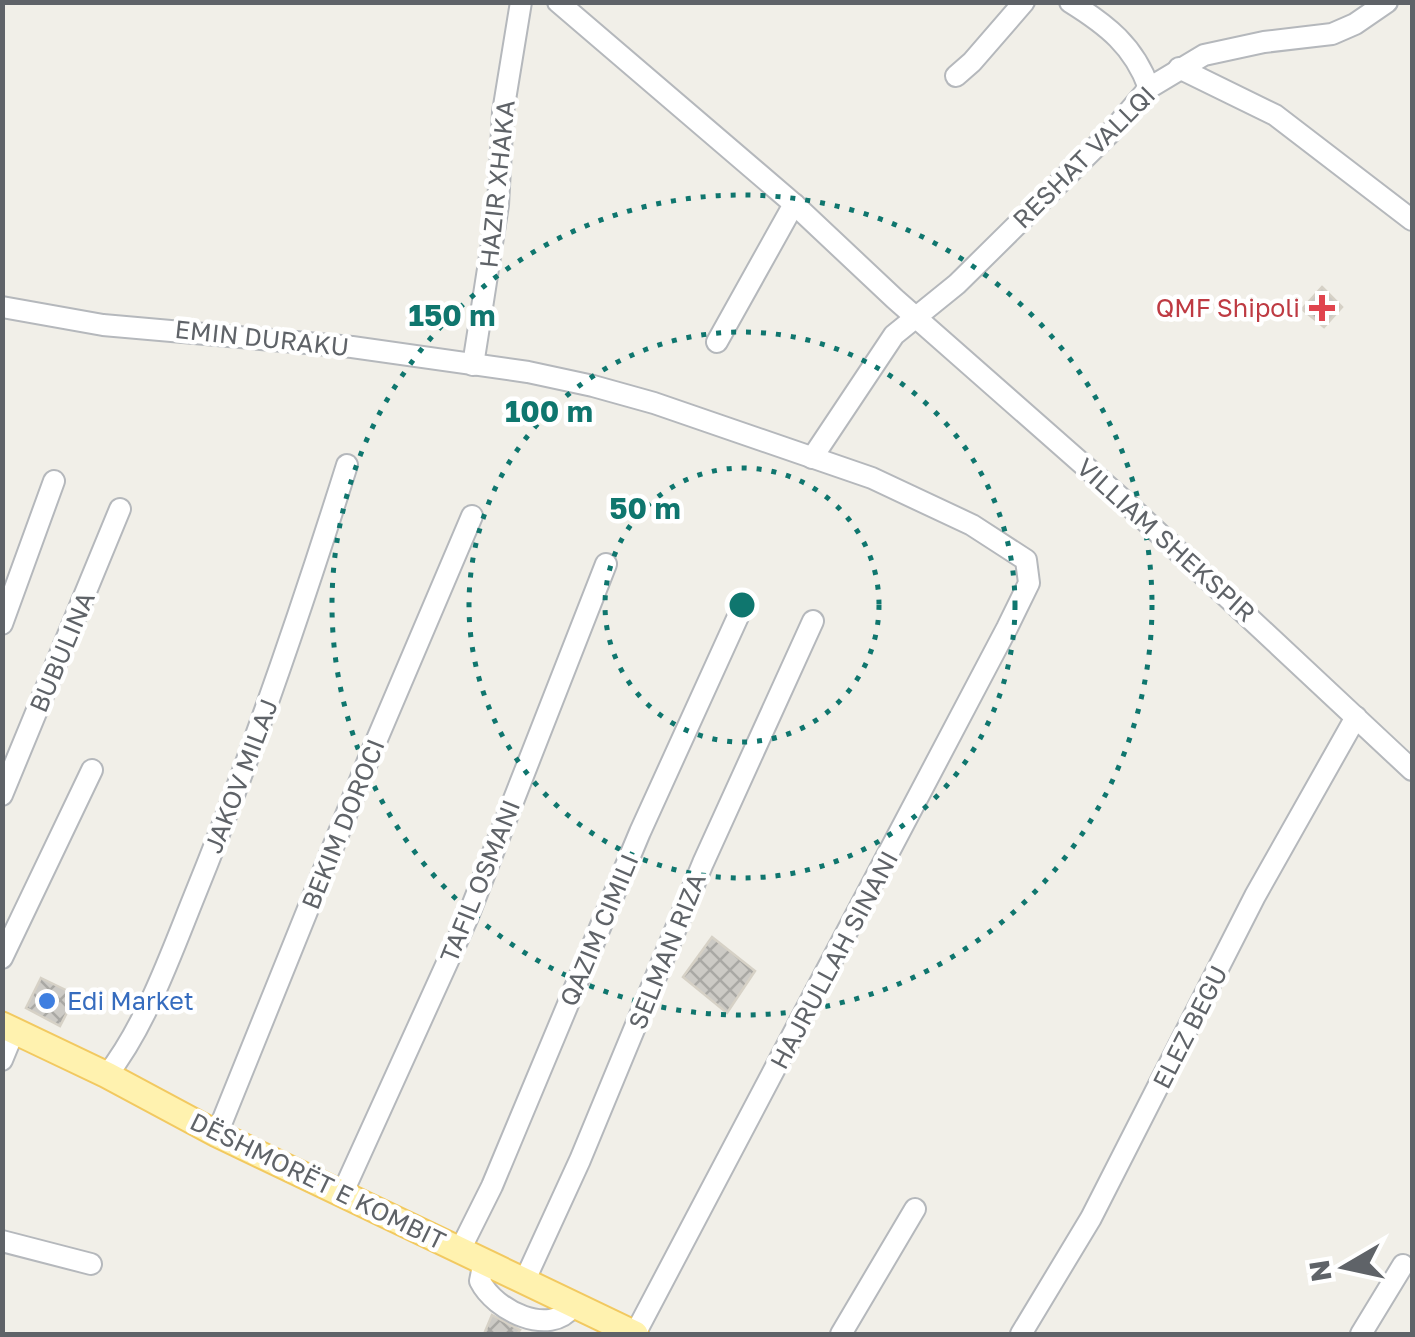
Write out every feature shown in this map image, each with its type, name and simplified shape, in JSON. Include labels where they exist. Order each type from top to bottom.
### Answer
[{"type":"main road","name":"DËSHMORËT E KOMBIT","points":[[8,1028],[632,1334]]},
{"type":"street","name":"HAZIR XHAKA","points":[[473,365],[500,186],[503,112],[520,2]]},
{"type":"street","points":[[956,76],[1024,2]]},
{"type":"street","points":[[1070,2],[1118,35],[1142,68],[1148,88]]},
{"type":"street","name":"RESHAT VALLQI","points":[[914,316],[957,284],[1113,130],[1148,88],[1190,60],[1224,49],[1332,34],[1387,2]]},
{"type":"street","name":"VILLIAM SHEKSPIR","points":[[570,6],[1122,498],[1412,770]]},
{"type":"street","points":[[1179,68],[1275,115],[1412,220]]},
{"type":"street","points":[[717,342],[794,204]]},
{"type":"street","name":"EMIN DURAKU","points":[[2,307],[103,325],[352,346],[528,372],[654,402],[872,478],[972,526],[1022,556],[1029,567],[1029,583]]},
{"type":"street","points":[[812,458],[884,348],[914,316]]},
{"type":"street","name":"JAKOV MILAJ","points":[[107,1075],[119,1060],[153,992],[214,849],[285,656],[346,465]]},
{"type":"street","points":[[2,624],[54,481]]},
{"type":"street","points":[[107,1075],[112,1054],[172,927],[260,702],[323,503]]},
{"type":"street","name":"BUBULINA","points":[[2,795],[120,509]]},
{"type":"street","name":"BEKIM DOROCI","points":[[218,1134],[369,758],[472,516]]},
{"type":"street","name":"TAFIL OSMANI","points":[[343,1192],[467,919],[606,564]]},
{"type":"street","name":"HAJRULLAH SINANI","points":[[632,1334],[751,1118],[1029,583]]},
{"type":"street","name":"QAZIM CIMILI","points":[[460,1250],[492,1186],[633,848],[740,610]]},
{"type":"street","name":"SELMAN RIZA","points":[[524,1282],[587,1145],[703,863],[813,621]]},
{"type":"street","name":"ELEZ BEGU","points":[[1020,1334],[1091,1218],[1255,896],[1356,718]]},
{"type":"street","points":[[2,958],[92,770]]},
{"type":"street","points":[[2,1060],[8,1028]]},
{"type":"street","points":[[841,1334],[915,1209]]},
{"type":"street","points":[[2,1241],[92,1264]]},
{"type":"street","points":[[484,1261],[480,1281],[493,1300],[506,1309],[540,1324],[552,1324],[565,1318],[572,1307]]},
{"type":"street","points":[[1361,1334],[1402,1265]]},
{"type":"building","name":"QMF Shipoli","points":[[1322,287],[1342,307],[1324,327],[1302,309]]},
{"type":"building","points":[[712,937],[755,971],[727,1013],[683,977]]},
{"type":"building","points":[[41,978],[76,995],[60,1026],[26,1008]]},
{"type":"building","points":[[492,1315],[520,1330],[517,1334],[484,1334]]},
{"type":"place","name":"QMF Shipoli","points":[[1322,308]]},
{"type":"place","name":"Edi Market","points":[[47,1001]]}]
